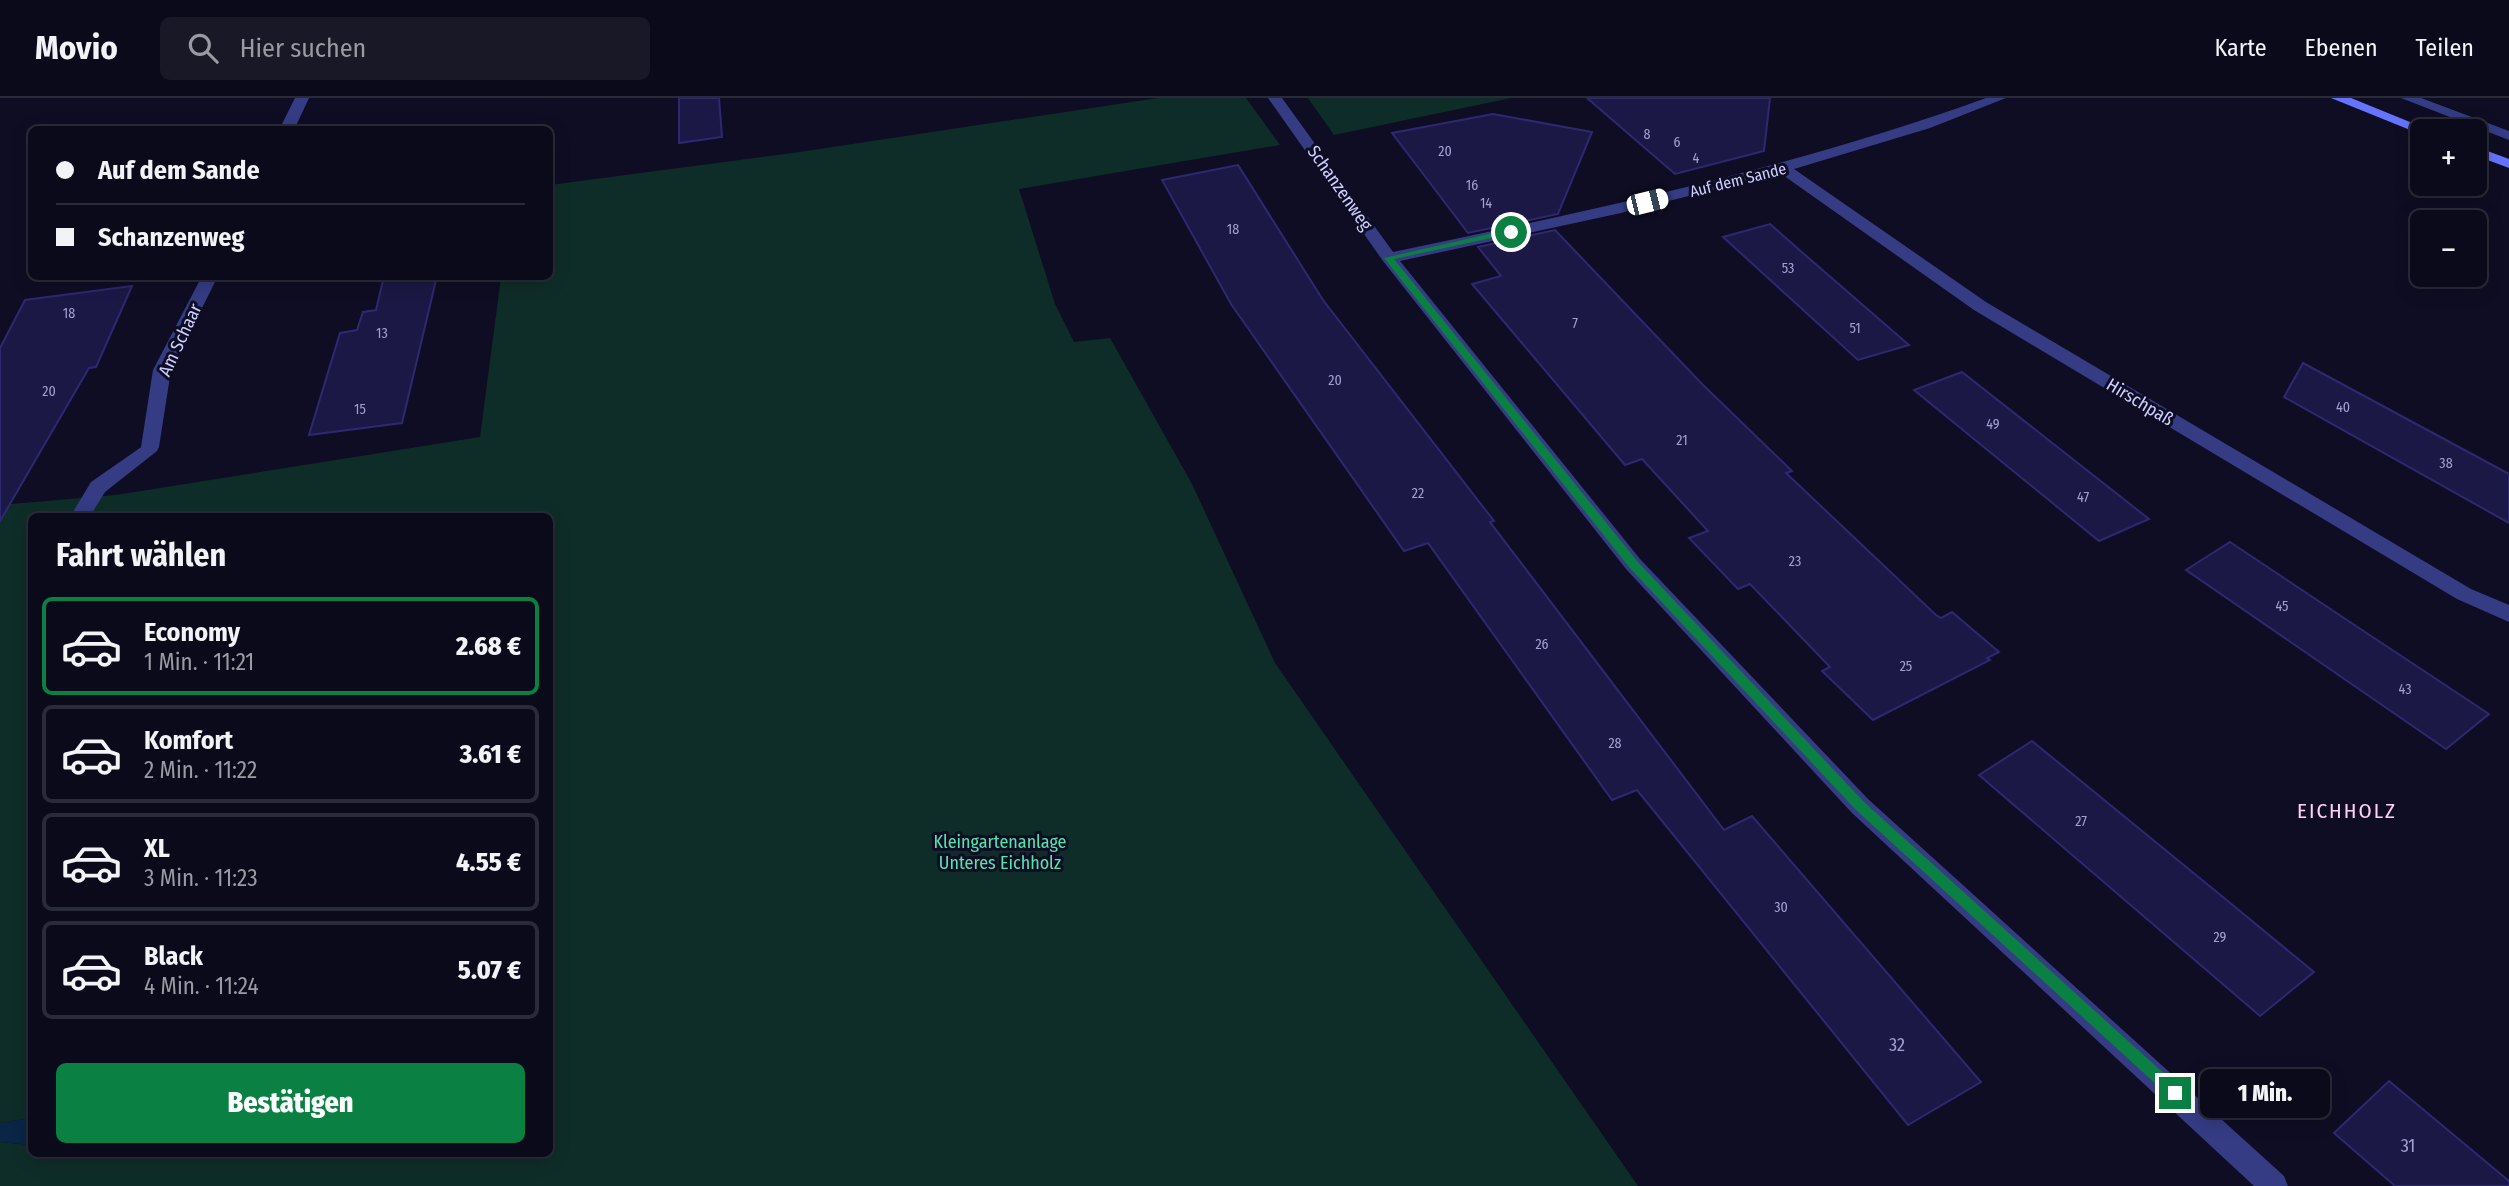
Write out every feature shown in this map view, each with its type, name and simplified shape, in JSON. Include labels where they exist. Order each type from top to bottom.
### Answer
[{"type":"main road","points":[[2338,98],[2410,125]]},
{"type":"main road","points":[[2487,155],[2509,164]]},
{"type":"street","points":[[288,126],[302,98]]},
{"type":"street","name":"Schanzenweg","points":[[1275,98],[1389,258],[1633,564],[1860,806],[2274,1186]]},
{"type":"street","name":"Auf dem Sande","points":[[1389,258],[1784,169],[1929,124],[1999,98]]},
{"type":"street","points":[[2409,98],[2509,136]]},
{"type":"street","name":"Hirschpaß","points":[[1784,169],[1980,306],[2464,594],[2509,614]]},
{"type":"street","name":"Am Schaar","points":[[83,512],[98,487],[150,447],[162,370],[208,280]]},
{"type":"green space","name":"Kleingartenanlage Unteres Eichholz","points":[[1158,98],[1246,98],[1280,145],[1019,189],[1055,304],[1074,342],[1110,338],[1192,484],[1275,663],[1638,1186],[0,1186],[0,1142],[28,1145],[28,1157],[553,1157],[553,513],[28,513],[28,1118],[0,1123],[0,505],[116,495],[480,437],[501,280],[553,280],[553,185],[793,153]]},
{"type":"green space","points":[[1308,98],[1511,98],[1334,135]]},
{"type":"water","points":[[28,1118],[28,1145],[0,1142],[0,1123]]},
{"type":"building","points":[[679,98],[719,98],[722,137],[679,143]]},
{"type":"building","points":[[1587,98],[1770,98],[1764,151],[1675,174]]},
{"type":"building","points":[[1493,114],[1592,132],[1558,214],[1468,233],[1392,133]]},
{"type":"building","points":[[1238,165],[1323,300],[1494,521],[1490,522],[1724,830],[1752,816],[1981,1082],[1908,1125],[1637,790],[1612,800],[1428,543],[1404,551],[1231,304],[1162,180]]},
{"type":"building","points":[[1770,224],[1909,345],[1858,360],[1723,237]]},
{"type":"building","points":[[1555,230],[1703,385],[1792,471],[1786,473],[1936,615],[1941,618],[1952,612],[1999,652],[1987,658],[1990,660],[1873,720],[1822,671],[1830,667],[1750,584],[1738,589],[1689,538],[1708,531],[1642,459],[1625,465],[1472,284],[1501,276],[1478,247]]},
{"type":"building","points":[[383,280],[436,280],[402,423],[309,435],[340,333],[357,330],[363,312],[376,310]]},
{"type":"building","points":[[132,286],[96,367],[89,368],[0,521],[0,348],[25,300]]},
{"type":"building","points":[[2303,363],[2509,474],[2509,523],[2284,397]]},
{"type":"building","points":[[1962,372],[2149,519],[2099,541],[1914,390]]},
{"type":"building","points":[[2230,542],[2489,714],[2446,749],[2186,570]]},
{"type":"building","points":[[2032,741],[2314,972],[2260,1016],[1979,775]]},
{"type":"building","points":[[2389,1081],[2509,1181],[2509,1186],[2395,1186],[2334,1133]]},
{"type":"district","name":"EICHHOLZ","points":[[2347,811]]},
{"type":"route","points":[[1511,232],[1389,258],[1633,564],[1860,806],[2175,1093]]}]
